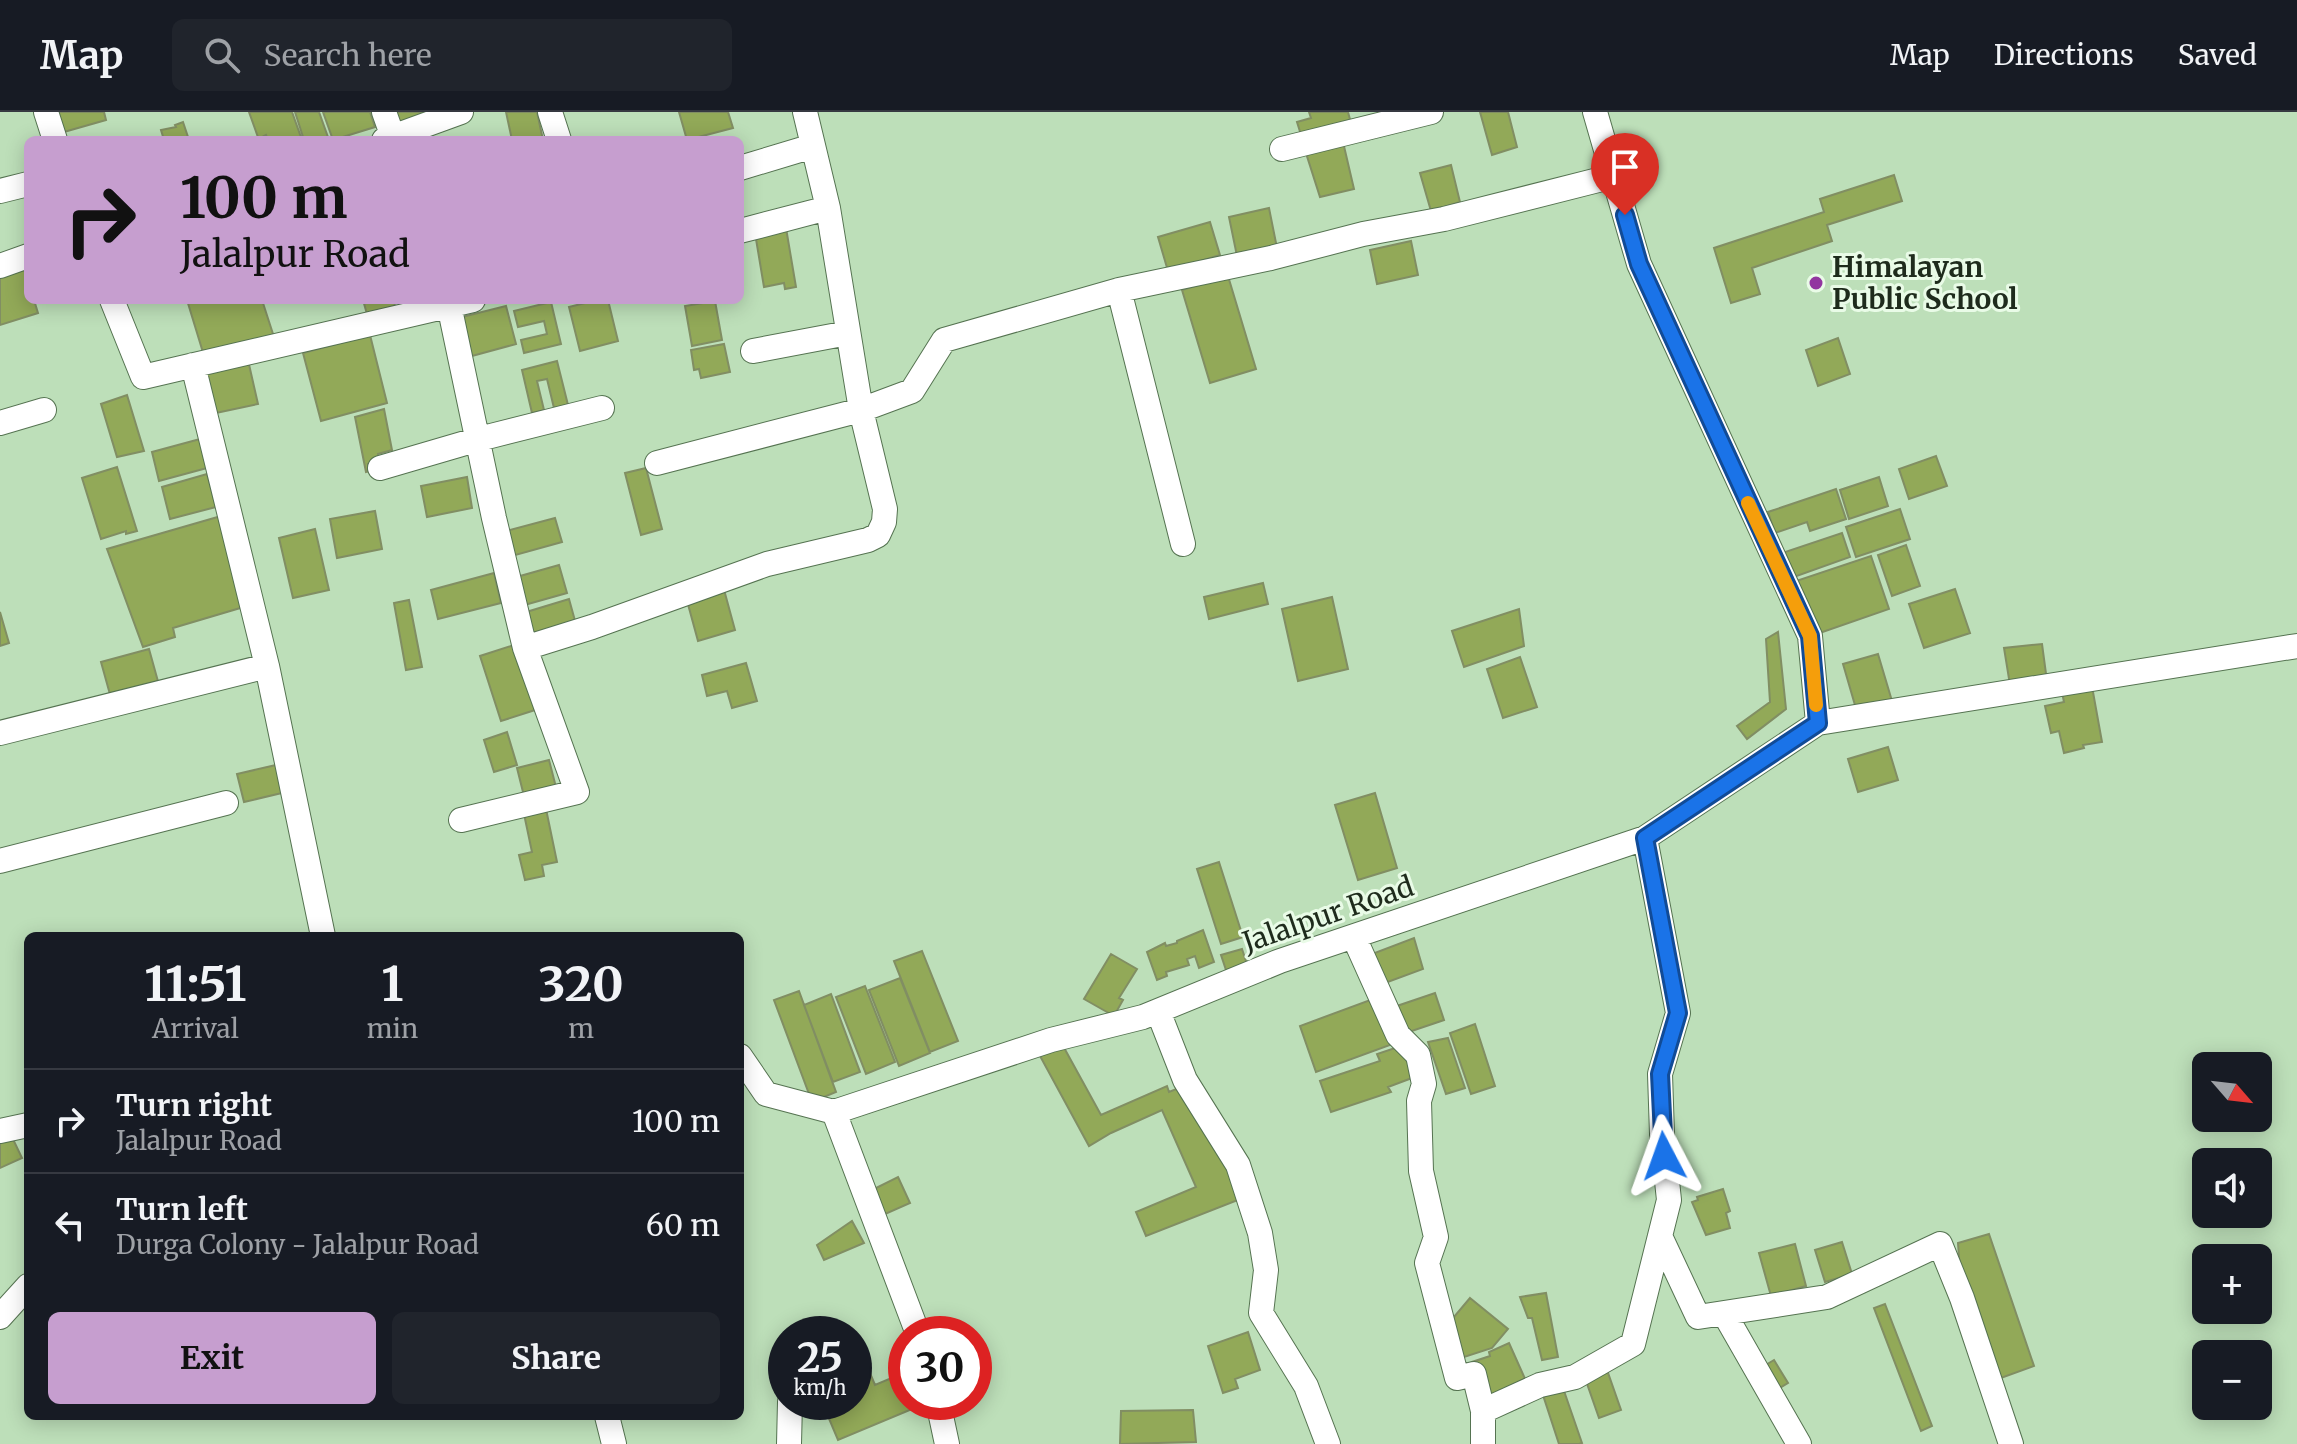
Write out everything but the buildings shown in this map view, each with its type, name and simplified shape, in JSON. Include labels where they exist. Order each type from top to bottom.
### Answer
[{"type":"street","points":[[46,112],[54,136]]},
{"type":"street","points":[[384,112],[389,136]]},
{"type":"street","points":[[398,136],[461,112]]},
{"type":"street","points":[[550,112],[558,136]]},
{"type":"street","points":[[525,648],[767,564],[878,535],[884,522],[885,509],[861,410],[828,208],[805,112]]},
{"type":"street","points":[[1282,149],[1431,112]]},
{"type":"street","points":[[1595,112],[1639,264],[1810,636],[1818,723],[2297,646]]},
{"type":"street","points":[[744,167],[813,146]]},
{"type":"street","points":[[657,463],[861,410],[912,391],[944,340],[1119,290],[1271,258],[1363,234],[1444,219],[1614,176]]},
{"type":"street","points":[[0,191],[24,185]]},
{"type":"street","points":[[744,230],[828,208]]},
{"type":"street","points":[[0,266],[24,257]]},
{"type":"street","points":[[1119,290],[1183,544]]},
{"type":"street","points":[[114,304],[143,377],[449,304]]},
{"type":"street","points":[[457,304],[494,518],[525,648],[577,792],[461,820]]},
{"type":"street","points":[[753,351],[848,333]]},
{"type":"street","points":[[193,365],[267,666],[322,932]]},
{"type":"street","points":[[380,468],[602,408]]},
{"type":"street","points":[[0,423],[44,410]]},
{"type":"street","points":[[0,733],[267,666]]},
{"type":"street","name":"Jalalpur Road","points":[[834,1112],[1051,1040],[1158,1011],[1280,961],[1645,838],[1818,723]]},
{"type":"street","points":[[0,861],[226,803]]},
{"type":"street","points":[[1483,1411],[1540,1385],[1575,1377],[1633,1344],[1669,1200],[1660,1074],[1678,1013],[1645,838]]},
{"type":"street","points":[[1358,946],[1398,1035],[1418,1055],[1424,1084],[1419,1101],[1421,1171],[1436,1237],[1427,1263],[1457,1378],[1474,1374],[1483,1411],[1483,1444]]},
{"type":"street","points":[[1158,1011],[1185,1080],[1238,1165],[1260,1233],[1266,1270],[1261,1313],[1306,1386],[1328,1444]]},
{"type":"street","points":[[744,1062],[766,1094],[834,1112],[911,1316]]},
{"type":"street","points":[[0,1131],[24,1126]]},
{"type":"street","points":[[1660,1236],[1698,1317],[1827,1297],[1940,1244],[1962,1298],[2011,1444]]},
{"type":"street","points":[[0,1317],[24,1290]]},
{"type":"street","points":[[1724,1313],[1799,1444]]},
{"type":"street","points":[[608,1420],[614,1444]]},
{"type":"street","points":[[789,1444],[790,1420]]},
{"type":"street","points":[[942,1420],[947,1444]]},
{"type":"slow traffic","points":[[1748,503],[1810,636],[1816,705]]},
{"type":"place","name":"Himalayan Public School","points":[[1816,283]]},
{"type":"route","points":[[1625,215],[1639,264],[1810,636],[1818,723],[1645,838],[1678,1013],[1660,1074],[1664,1156]]}]
